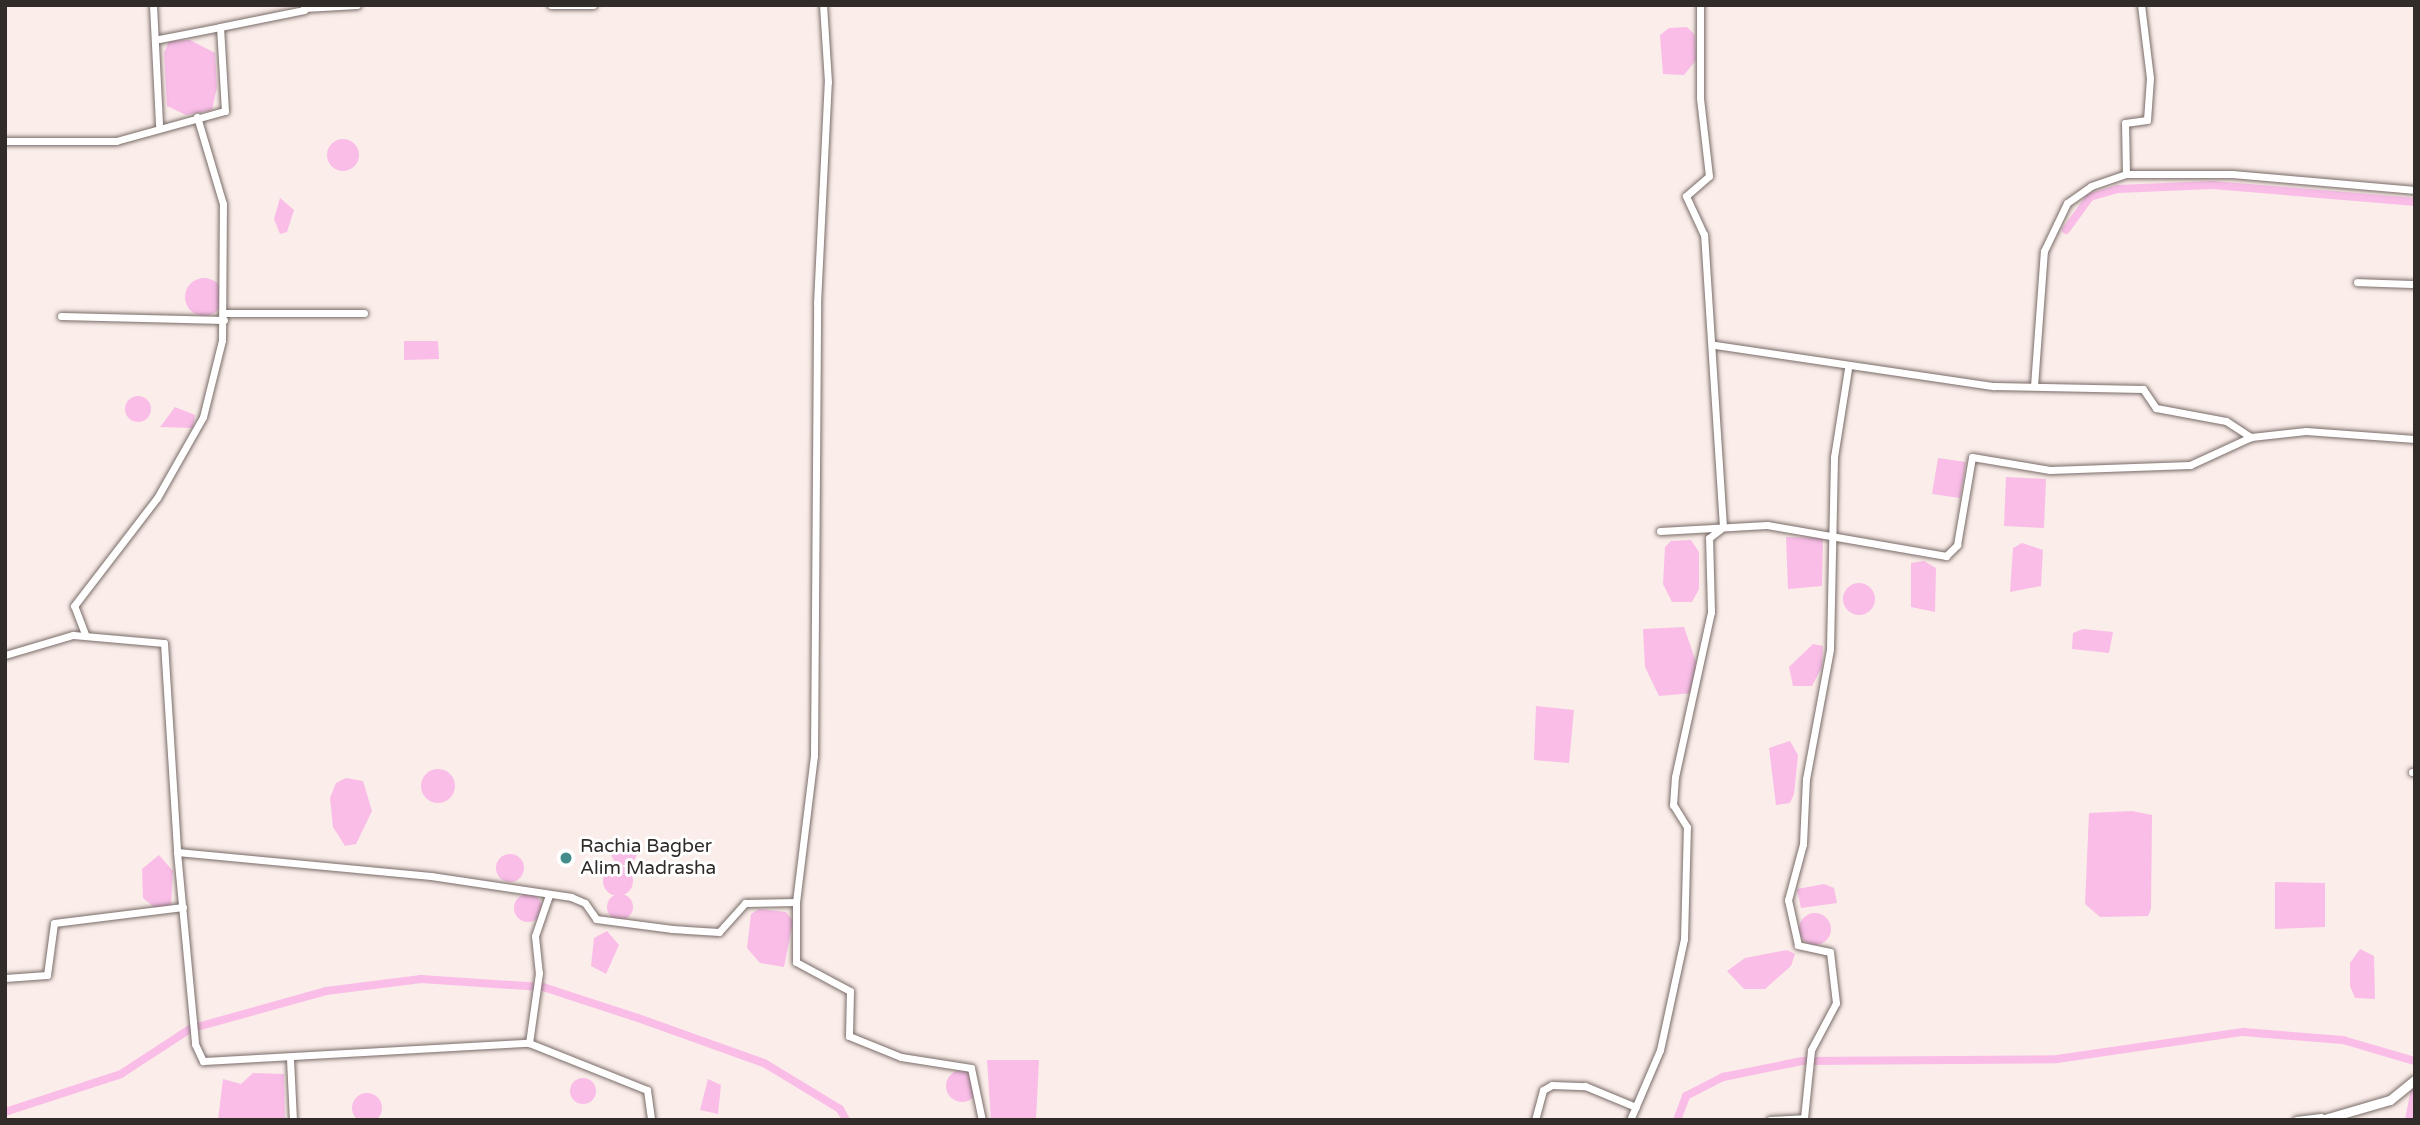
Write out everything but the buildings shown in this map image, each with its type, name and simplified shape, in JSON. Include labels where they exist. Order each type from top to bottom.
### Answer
[{"type":"street","points":[[153,5],[159,39],[159,125]]},
{"type":"street","points":[[159,39],[304,8],[357,5]]},
{"type":"street","points":[[551,5],[593,5]]},
{"type":"street","points":[[823,5],[828,82],[817,303],[814,756],[796,902],[796,961],[850,991],[849,1036],[901,1057],[971,1068],[982,1120]]},
{"type":"street","points":[[1700,5],[1699,98],[1709,176],[1686,196],[1704,235],[1715,345],[1723,527]]},
{"type":"street","points":[[2126,174],[2125,123],[2147,120],[2150,78],[2141,5]]},
{"type":"street","points":[[5,141],[116,141],[159,125],[227,108],[220,27]]},
{"type":"street","points":[[85,634],[74,606],[158,498],[203,417],[224,316],[223,204],[197,117]]},
{"type":"street","points":[[2034,386],[2044,251],[2067,203],[2126,174],[2232,174],[2415,190]]},
{"type":"street","points":[[2357,282],[2415,284]]},
{"type":"street","points":[[61,316],[365,313]]},
{"type":"street","points":[[1715,345],[1848,369],[2034,386],[2143,389],[2156,408],[2226,421],[2251,437]]},
{"type":"street","points":[[1770,1120],[1805,1119],[1811,1050],[1834,1008],[1834,976],[1828,949],[1798,945],[1788,900],[1803,844],[1805,779],[1830,649],[1835,537],[1834,457],[1848,369]]},
{"type":"street","points":[[1660,531],[1767,525],[1951,555],[1972,457],[2030,470],[2190,465],[2251,437],[2305,431],[2415,439]]},
{"type":"street","points":[[1630,1120],[1660,1050],[1684,939],[1687,827],[1673,805],[1675,777],[1711,612],[1709,538],[1723,527]]},
{"type":"street","points":[[5,654],[85,634],[164,643],[177,852],[195,1044],[203,1061],[290,1059],[529,1043],[647,1090],[651,1120]]},
{"type":"street","points":[[177,852],[431,876],[581,900],[605,922],[719,932],[745,903],[796,902]]},
{"type":"street","points":[[529,1043],[539,973],[535,936],[549,895]]},
{"type":"street","points":[[5,978],[47,975],[54,923],[183,906]]},
{"type":"street","points":[[290,1059],[293,1120]]},
{"type":"street","points":[[2297,1120],[2321,1118],[2390,1100],[2415,1080]]},
{"type":"street","points":[[1535,1120],[1543,1090],[1552,1085],[1585,1086],[1636,1107]]},
{"type":"shaded area","points":[[1687,27],[1695,35],[1696,60],[1684,75],[1663,74],[1660,35],[1669,28]]},
{"type":"shaded area","points":[[190,40],[215,53],[217,87],[212,110],[186,115],[167,106],[164,53],[169,41]]},
{"type":"shaded area","points":[[343,139],[354,144],[359,155],[354,166],[343,171],[332,166],[327,155],[332,144]]},
{"type":"shaded area","points":[[280,198],[294,210],[287,232],[280,234],[274,219]]},
{"type":"shaded area","points":[[204,278],[218,283],[223,297],[218,311],[204,316],[190,311],[185,297],[190,283]]},
{"type":"shaded area","points":[[404,341],[438,341],[439,359],[404,360]]},
{"type":"shaded area","points":[[138,396],[147,400],[151,409],[147,418],[138,422],[129,418],[125,409],[129,400]]},
{"type":"shaded area","points":[[175,407],[195,415],[193,428],[160,427]]},
{"type":"shaded area","points":[[1938,458],[1966,462],[1960,498],[1932,494]]},
{"type":"shaded area","points":[[2006,477],[2046,479],[2044,528],[2004,526]]},
{"type":"shaded area","points":[[1786,537],[1823,538],[1822,586],[1788,589]]},
{"type":"shaded area","points":[[1691,540],[1699,552],[1699,589],[1692,602],[1672,602],[1663,584],[1665,547],[1671,541]]},
{"type":"shaded area","points":[[2022,543],[2043,550],[2041,586],[2010,592],[2013,548]]},
{"type":"shaded area","points":[[1924,561],[1936,568],[1935,612],[1911,607],[1911,563]]},
{"type":"shaded area","points":[[1859,583],[1871,587],[1875,599],[1871,611],[1859,615],[1847,611],[1843,599],[1847,587]]},
{"type":"shaded area","points":[[1684,627],[1696,662],[1693,693],[1659,696],[1645,667],[1643,629]]},
{"type":"shaded area","points":[[2083,629],[2113,632],[2109,653],[2072,649],[2073,633]]},
{"type":"shaded area","points":[[1813,644],[1823,646],[1822,667],[1812,686],[1793,686],[1789,667]]},
{"type":"shaded area","points":[[1536,706],[1574,710],[1569,763],[1534,760]]},
{"type":"shaded area","points":[[1790,741],[1798,755],[1794,794],[1790,803],[1776,805],[1769,748]]},
{"type":"shaded area","points":[[438,769],[450,774],[455,786],[450,798],[438,803],[426,798],[421,786],[426,774]]},
{"type":"shaded area","points":[[346,778],[363,781],[372,811],[356,844],[345,846],[333,827],[330,798],[336,783]]},
{"type":"shaded area","points":[[2132,811],[2152,815],[2151,909],[2148,916],[2100,917],[2085,904],[2089,813]]},
{"type":"shaded area","points":[[624,839],[633,843],[637,852],[633,861],[624,865],[615,861],[611,852],[615,843]]},
{"type":"shaded area","points":[[510,854],[520,858],[524,868],[520,878],[510,882],[500,878],[496,868],[500,858]]},
{"type":"shaded area","points":[[159,855],[173,871],[171,905],[155,908],[143,898],[142,869]]},
{"type":"shaded area","points":[[618,866],[624,867],[632,875],[632,887],[624,895],[618,896],[612,895],[604,887],[603,881],[604,875],[612,867]]},
{"type":"shaded area","points":[[2275,882],[2325,883],[2325,927],[2275,929]]},
{"type":"shaded area","points":[[1824,884],[1834,888],[1837,903],[1801,908],[1797,889]]},
{"type":"shaded area","points":[[528,894],[538,898],[542,908],[538,918],[528,922],[518,918],[514,908],[518,898]]},
{"type":"shaded area","points":[[620,894],[629,898],[633,907],[629,916],[620,920],[611,916],[607,907],[611,898]]},
{"type":"shaded area","points":[[759,909],[786,912],[793,921],[784,967],[760,963],[747,948],[751,914]]},
{"type":"shaded area","points":[[1815,913],[1826,918],[1831,929],[1826,940],[1815,945],[1804,940],[1799,929],[1804,918]]},
{"type":"shaded area","points":[[607,931],[619,945],[606,974],[591,966],[594,938]]},
{"type":"shaded area","points":[[2360,949],[2374,956],[2375,999],[2355,998],[2350,986],[2350,963]]},
{"type":"shaded area","points":[[1787,950],[1795,954],[1791,966],[1765,989],[1744,989],[1727,971],[1745,958]]},
{"type":"shaded area","points":[[987,1060],[1039,1060],[1036,1120],[991,1120]]},
{"type":"shaded area","points":[[962,1070],[973,1075],[978,1086],[973,1097],[962,1102],[951,1097],[946,1086],[951,1075]]},
{"type":"shaded area","points":[[253,1073],[284,1074],[285,1120],[218,1120],[223,1079],[241,1084]]},
{"type":"shaded area","points":[[583,1078],[592,1082],[596,1091],[592,1100],[583,1104],[574,1100],[570,1091],[574,1082]]},
{"type":"shaded area","points":[[708,1079],[721,1085],[718,1114],[700,1110]]},
{"type":"shaded area","points":[[367,1093],[373,1094],[381,1102],[381,1114],[373,1122],[367,1123],[361,1122],[353,1114],[352,1108],[353,1102],[361,1094]]},
{"type":"waterway","points":[[2066,230],[2090,197],[2118,189],[2213,185],[2415,202]]},
{"type":"waterway","points":[[5,1112],[121,1074],[190,1029],[326,991],[421,979],[543,987],[638,1018],[764,1063],[840,1109],[846,1120]]},
{"type":"waterway","points":[[1677,1120],[1686,1096],[1723,1077],[1802,1061],[2057,1059],[2243,1032],[2343,1040],[2415,1061]]},
{"type":"waterway","points":[[2409,1120],[2415,1089]]},
{"type":"place","name":"Rachia Bagber Alim Madrasha","points":[[566,858]]}]
